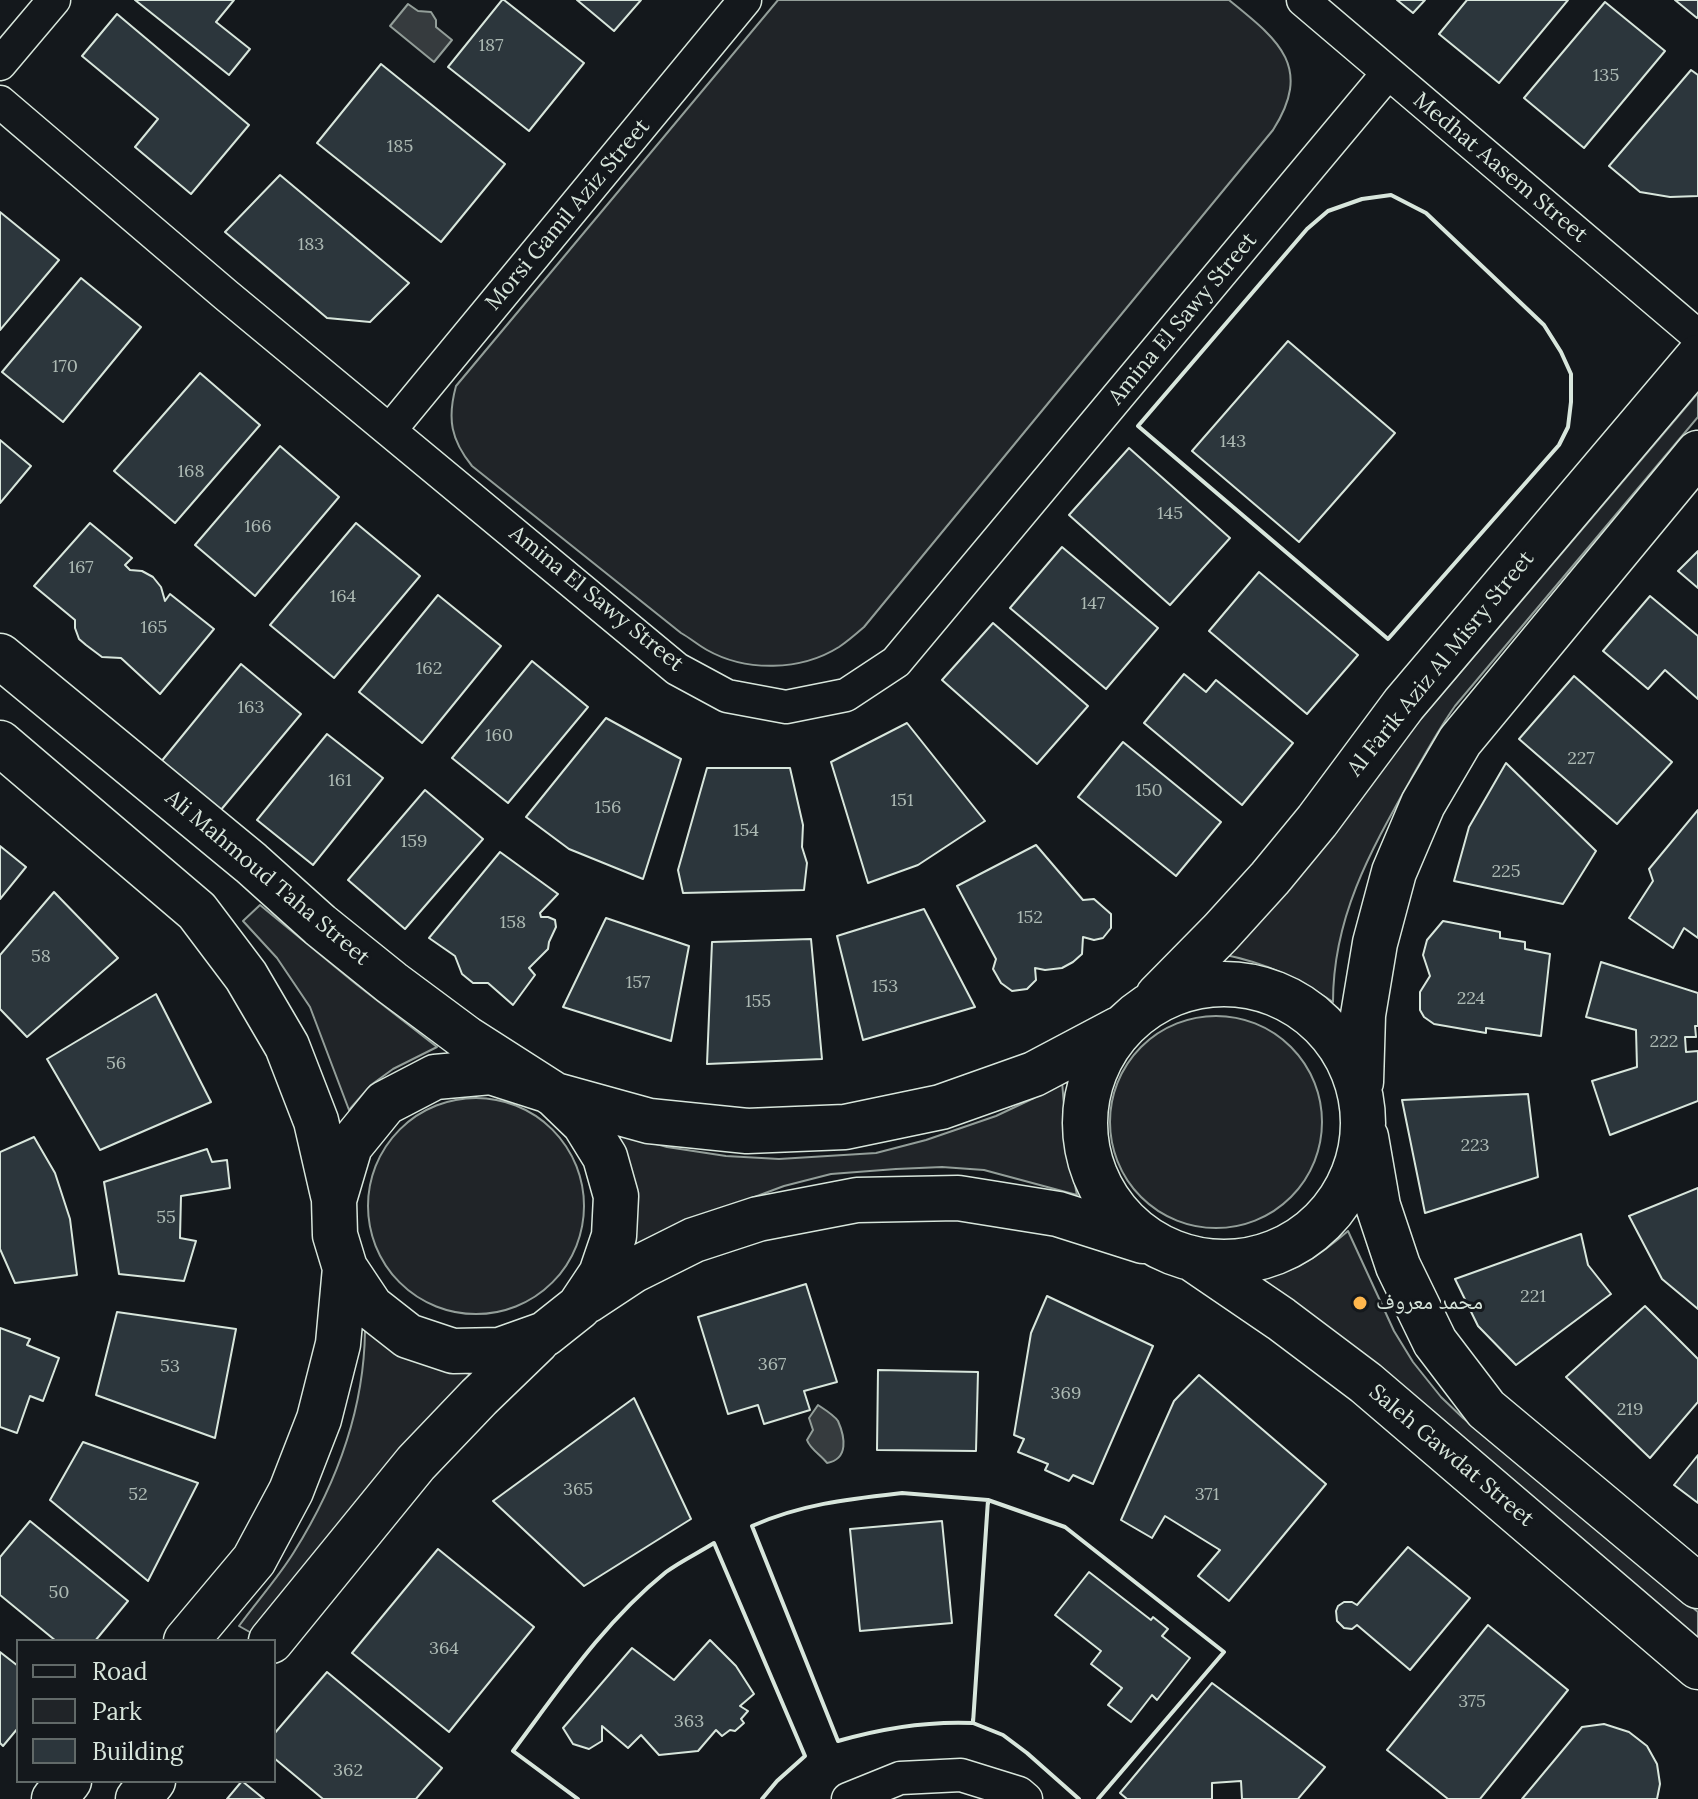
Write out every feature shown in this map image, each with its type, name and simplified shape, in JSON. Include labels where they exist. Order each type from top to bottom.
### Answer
[{"type":"street","points":[[0,64],[54,0]]},
{"type":"street","name":"Morsi Gamil Aziz Street","points":[[390,430],[745,0]]},
{"type":"street","name":"Medhat Aasem Street","points":[[1303,0],[1698,336]]},
{"type":"street","name":"Amina El Sawy Street","points":[[0,102],[226,295],[677,669],[727,696],[786,707],[846,695],[896,662],[1388,73]]},
{"type":"street","name":"Al Farik Aziz Al Misry Street","points":[[549,1092],[649,1121],[747,1131],[845,1127],[941,1107],[1021,1079],[1135,1016],[1221,932],[1270,878],[1317,821],[1404,704],[1698,357]]},
{"type":"street","points":[[273,1639],[416,1463],[545,1334],[634,1270],[694,1240],[758,1219],[857,1200],[958,1198],[1058,1214],[1174,1252],[1241,1262],[1288,1247],[1327,1218],[1354,1177],[1363,1109],[1363,1015],[1375,943],[1394,872],[1423,804],[1460,741],[1698,453]]},
{"type":"street","name":"Ali Mahmoud Taha Street","points":[[0,656],[392,983],[466,1038],[549,1092]]},
{"type":"street","points":[[0,743],[197,911],[246,976],[287,1046],[316,1121],[334,1200],[335,1235],[345,1268],[371,1307],[408,1336],[453,1351],[500,1350],[545,1334]]},
{"type":"street","points":[[1174,1252],[1116,1212],[1091,1169],[1083,1119],[1094,1070],[1135,1016],[1199,985],[1251,986],[1300,1005],[1339,1041],[1363,1109],[1378,1206],[1398,1266],[1435,1342],[1486,1409],[1698,1586]]},
{"type":"street","points":[[334,1200],[350,1146],[385,1103],[397,1096],[435,1077],[491,1072],[549,1092],[584,1123],[605,1157],[616,1196],[614,1236],[601,1274],[579,1307]]},
{"type":"street","name":"Saleh Gawdat Street","points":[[1174,1252],[1281,1319],[1366,1383],[1698,1667]]},
{"type":"street","points":[[188,1639],[254,1560],[291,1491],[319,1419],[338,1344],[345,1268]]},
{"type":"street","points":[[848,1799],[900,1778],[961,1775],[1019,1793],[1026,1799]]},
{"type":"street","points":[[54,1799],[67,1783]]},
{"type":"street","points":[[138,1799],[151,1783]]},
{"type":"green space","points":[[778,0],[1229,0],[1275,41],[1290,71],[1290,88],[1285,108],[1273,130],[864,627],[824,655],[808,661],[773,666],[722,657],[681,633],[472,466],[455,438],[452,409],[456,386]]},
{"type":"green space","points":[[1698,393],[1698,417],[1455,706],[1437,733],[1368,859],[1357,886],[1339,942],[1333,1002],[1280,972],[1221,954]]},
{"type":"green space","points":[[260,905],[437,1047],[393,1069],[371,1085],[349,1110],[310,1007],[277,958],[243,921]]},
{"type":"green space","points":[[1216,1016],[1257,1024],[1291,1047],[1314,1081],[1322,1122],[1314,1163],[1291,1197],[1257,1220],[1216,1228],[1175,1220],[1141,1197],[1118,1163],[1110,1122],[1118,1081],[1141,1047],[1175,1024]]},
{"type":"green space","points":[[1062,1081],[1067,1144],[1077,1195],[984,1170],[942,1167],[831,1174],[784,1186],[630,1248],[613,1132],[667,1147],[726,1156],[779,1159],[876,1153],[996,1116]]},
{"type":"green space","points":[[476,1098],[517,1106],[553,1129],[576,1165],[584,1206],[576,1247],[553,1283],[517,1306],[476,1314],[435,1306],[399,1283],[376,1247],[368,1206],[376,1165],[399,1129],[435,1106]]},
{"type":"green space","points":[[1348,1231],[1394,1331],[1413,1362],[1441,1397],[1698,1612],[1698,1641],[1258,1279],[1306,1262]]},
{"type":"green space","points":[[365,1331],[393,1349],[443,1369],[477,1375],[255,1635],[239,1626],[281,1571],[309,1527],[345,1446],[359,1389]]},
{"type":"shaded area","points":[[408,4],[418,11],[431,12],[436,27],[452,40],[434,62],[390,26]]},
{"type":"shaded area","points":[[818,1405],[838,1421],[843,1440],[839,1457],[827,1463],[807,1440],[813,1430],[809,1418]]},
{"type":"building","points":[[135,0],[234,0],[216,22],[250,49],[229,75]]},
{"type":"building","points":[[502,0],[584,63],[529,131],[448,67]]},
{"type":"building","points":[[577,0],[641,0],[614,31]]},
{"type":"building","points":[[1397,0],[1425,0],[1413,13]]},
{"type":"building","points":[[1467,0],[1568,0],[1499,83],[1439,34]]},
{"type":"building","points":[[1675,0],[1698,0],[1697,18]]},
{"type":"building","points":[[1605,2],[1665,51],[1584,148],[1524,98]]},
{"type":"building","points":[[117,14],[249,125],[191,194],[135,147],[158,119],[82,56]]},
{"type":"building","points":[[381,64],[505,164],[441,242],[317,143]]},
{"type":"building","points":[[1691,70],[1698,75],[1698,196],[1670,197],[1640,192],[1609,166]]},
{"type":"building","points":[[280,175],[409,283],[370,322],[327,318],[225,232]]},
{"type":"building","points":[[0,212],[59,260],[0,330]]},
{"type":"building","points":[[81,278],[141,327],[63,422],[2,372]]},
{"type":"building","points":[[1288,341],[1395,433],[1299,542],[1192,451]]},
{"type":"building","points":[[200,373],[260,425],[175,523],[114,471]]},
{"type":"building","points":[[0,440],[31,466],[0,503]]},
{"type":"building","points":[[280,446],[339,497],[255,596],[195,545]]},
{"type":"building","points":[[1129,448],[1230,538],[1170,605],[1069,515]]},
{"type":"building","points":[[90,523],[132,558],[125,565],[130,570],[142,571],[153,577],[161,587],[165,601],[170,594],[214,629],[160,694],[121,658],[102,657],[79,639],[75,620],[34,586]]},
{"type":"building","points":[[356,523],[420,576],[334,678],[270,625]]},
{"type":"building","points":[[1062,547],[1158,628],[1106,689],[1010,608]]},
{"type":"building","points":[[1698,551],[1698,588],[1678,571]]},
{"type":"building","points":[[1259,572],[1358,655],[1307,714],[1209,631]]},
{"type":"building","points":[[438,595],[501,646],[422,743],[359,692]]},
{"type":"building","points":[[1650,596],[1698,636],[1698,699],[1665,670],[1648,689],[1603,651]]},
{"type":"building","points":[[993,623],[1088,706],[1037,764],[942,680]]},
{"type":"building","points":[[532,661],[588,707],[508,803],[452,758]]},
{"type":"building","points":[[241,664],[301,714],[220,811],[160,763]]},
{"type":"building","points":[[1184,674],[1206,692],[1216,680],[1293,743],[1242,805],[1144,723]]},
{"type":"building","points":[[1574,676],[1672,762],[1617,824],[1519,739]]},
{"type":"building","points":[[606,718],[681,759],[643,879],[569,849],[526,817]]},
{"type":"building","points":[[907,723],[985,821],[918,865],[868,883],[831,762]]},
{"type":"building","points":[[327,734],[383,778],[313,865],[257,820]]},
{"type":"building","points":[[1123,742],[1221,822],[1176,876],[1078,797]]},
{"type":"building","points":[[1506,763],[1596,851],[1563,904],[1454,881],[1469,827]]},
{"type":"building","points":[[707,768],[790,768],[803,825],[802,847],[807,863],[804,890],[683,893],[678,870]]},
{"type":"building","points":[[425,790],[483,839],[405,929],[348,880]]},
{"type":"building","points":[[1698,810],[1698,938],[1684,928],[1673,948],[1629,918],[1653,881],[1649,869]]},
{"type":"building","points":[[1036,845],[1083,900],[1094,899],[1111,914],[1111,928],[1103,938],[1094,940],[1083,937],[1082,954],[1073,962],[1062,968],[1035,968],[1036,980],[1027,989],[1012,991],[1001,983],[993,969],[996,959],[957,886]]},
{"type":"building","points":[[0,846],[26,867],[0,899]]},
{"type":"building","points":[[500,852],[558,894],[540,913],[541,917],[555,920],[556,927],[548,949],[529,968],[535,975],[513,1005],[488,983],[473,983],[462,974],[455,956],[429,938]]},
{"type":"building","points":[[54,892],[118,958],[27,1037],[0,1009],[0,955]]},
{"type":"building","points":[[924,909],[975,1007],[863,1040],[837,936]]},
{"type":"building","points":[[606,918],[689,946],[671,1041],[563,1007]]},
{"type":"building","points":[[1443,921],[1500,932],[1500,938],[1525,942],[1525,949],[1550,954],[1541,1036],[1486,1028],[1486,1033],[1434,1024],[1424,1017],[1420,1010],[1420,992],[1430,976],[1423,955],[1427,940]]},
{"type":"building","points":[[811,939],[822,1059],[707,1064],[712,942]]},
{"type":"building","points":[[1601,962],[1698,993],[1696,1037],[1685,1037],[1686,1052],[1698,1051],[1698,1101],[1610,1135],[1592,1081],[1637,1067],[1636,1030],[1586,1017]]},
{"type":"building","points":[[156,994],[211,1102],[100,1150],[47,1059]]},
{"type":"building","points":[[1528,1094],[1538,1177],[1425,1213],[1402,1100]]},
{"type":"building","points":[[34,1137],[55,1173],[70,1219],[77,1275],[15,1283],[0,1249],[0,1152]]},
{"type":"building","points":[[207,1149],[212,1162],[227,1160],[230,1188],[181,1196],[180,1238],[196,1241],[184,1281],[119,1274],[104,1182]]},
{"type":"building","points":[[1698,1188],[1698,1309],[1662,1279],[1629,1216]]},
{"type":"building","points":[[1581,1234],[1588,1265],[1611,1294],[1516,1365],[1478,1326],[1455,1279]]},
{"type":"building","points":[[806,1284],[837,1382],[804,1391],[810,1410],[764,1424],[758,1405],[728,1414],[698,1317]]},
{"type":"building","points":[[1047,1296],[1153,1346],[1093,1484],[1073,1475],[1069,1481],[1045,1470],[1048,1464],[1018,1452],[1024,1439],[1014,1435],[1031,1333]]},
{"type":"building","points":[[1645,1306],[1698,1359],[1698,1402],[1650,1458],[1566,1377]]},
{"type":"building","points":[[117,1312],[236,1329],[215,1438],[96,1395]]},
{"type":"building","points":[[0,1328],[30,1339],[27,1345],[59,1358],[43,1401],[30,1396],[17,1433],[0,1427]]},
{"type":"building","points":[[878,1370],[978,1372],[976,1451],[877,1450]]},
{"type":"building","points":[[1199,1375],[1326,1484],[1229,1601],[1198,1576],[1220,1550],[1165,1516],[1152,1538],[1121,1520],[1174,1401]]},
{"type":"building","points":[[634,1398],[691,1519],[584,1586],[493,1501]]},
{"type":"building","points":[[83,1442],[198,1483],[148,1581],[50,1500]]},
{"type":"building","points":[[1698,1455],[1698,1503],[1674,1485]]},
{"type":"building","points":[[30,1521],[128,1601],[97,1639],[54,1639],[0,1595],[0,1557]]},
{"type":"building","points":[[942,1521],[952,1623],[860,1631],[850,1529]]},
{"type":"building","points":[[1408,1547],[1470,1598],[1410,1670],[1357,1625],[1352,1629],[1344,1628],[1337,1621],[1336,1611],[1344,1602],[1357,1605]]},
{"type":"building","points":[[438,1549],[534,1627],[449,1732],[352,1653]]},
{"type":"building","points":[[1089,1572],[1151,1620],[1153,1617],[1168,1629],[1162,1636],[1190,1658],[1157,1700],[1152,1695],[1131,1722],[1108,1705],[1122,1688],[1091,1664],[1101,1651],[1055,1615]]},
{"type":"building","points":[[1488,1625],[1568,1690],[1480,1799],[1448,1799],[1387,1750]]},
{"type":"building","points":[[710,1640],[736,1666],[754,1694],[740,1706],[748,1711],[741,1719],[744,1723],[735,1731],[730,1730],[722,1736],[716,1730],[698,1751],[659,1755],[641,1735],[628,1748],[602,1726],[602,1741],[589,1749],[573,1744],[563,1728],[632,1648],[674,1680]]},
{"type":"building","points":[[0,1652],[16,1664],[16,1730],[3,1746],[0,1743]]},
{"type":"building","points":[[327,1672],[442,1768],[416,1799],[323,1799],[276,1760],[276,1732]]},
{"type":"building","points":[[1212,1683],[1325,1767],[1298,1799],[1242,1799],[1241,1781],[1212,1783],[1212,1799],[1127,1799],[1120,1793]]},
{"type":"building","points":[[1604,1724],[1629,1732],[1647,1746],[1657,1764],[1660,1784],[1657,1799],[1522,1799],[1582,1727]]},
{"type":"building","points":[[240,1783],[244,1783],[264,1799],[227,1799]]},
{"type":"wall","points":[[1391,195],[1426,213],[1544,325],[1571,374],[1571,402],[1568,427],[1559,445],[1388,639],[1138,426],[1307,229],[1328,211],[1362,199],[1391,195]]},
{"type":"wall","points":[[902,1493],[988,1500],[973,1723],[905,1726],[838,1741],[752,1526],[807,1507],[902,1493]]},
{"type":"wall","points":[[988,1504],[988,1500],[1065,1527],[1224,1652],[1098,1799]]},
{"type":"wall","points":[[578,1799],[513,1751],[584,1657],[623,1612],[666,1572],[714,1543],[805,1756],[762,1799]]},
{"type":"wall","points":[[973,1719],[973,1723],[1003,1735],[1027,1753],[1079,1799]]},
{"type":"place","name":"محمد معروف","points":[[1360,1303]]}]
